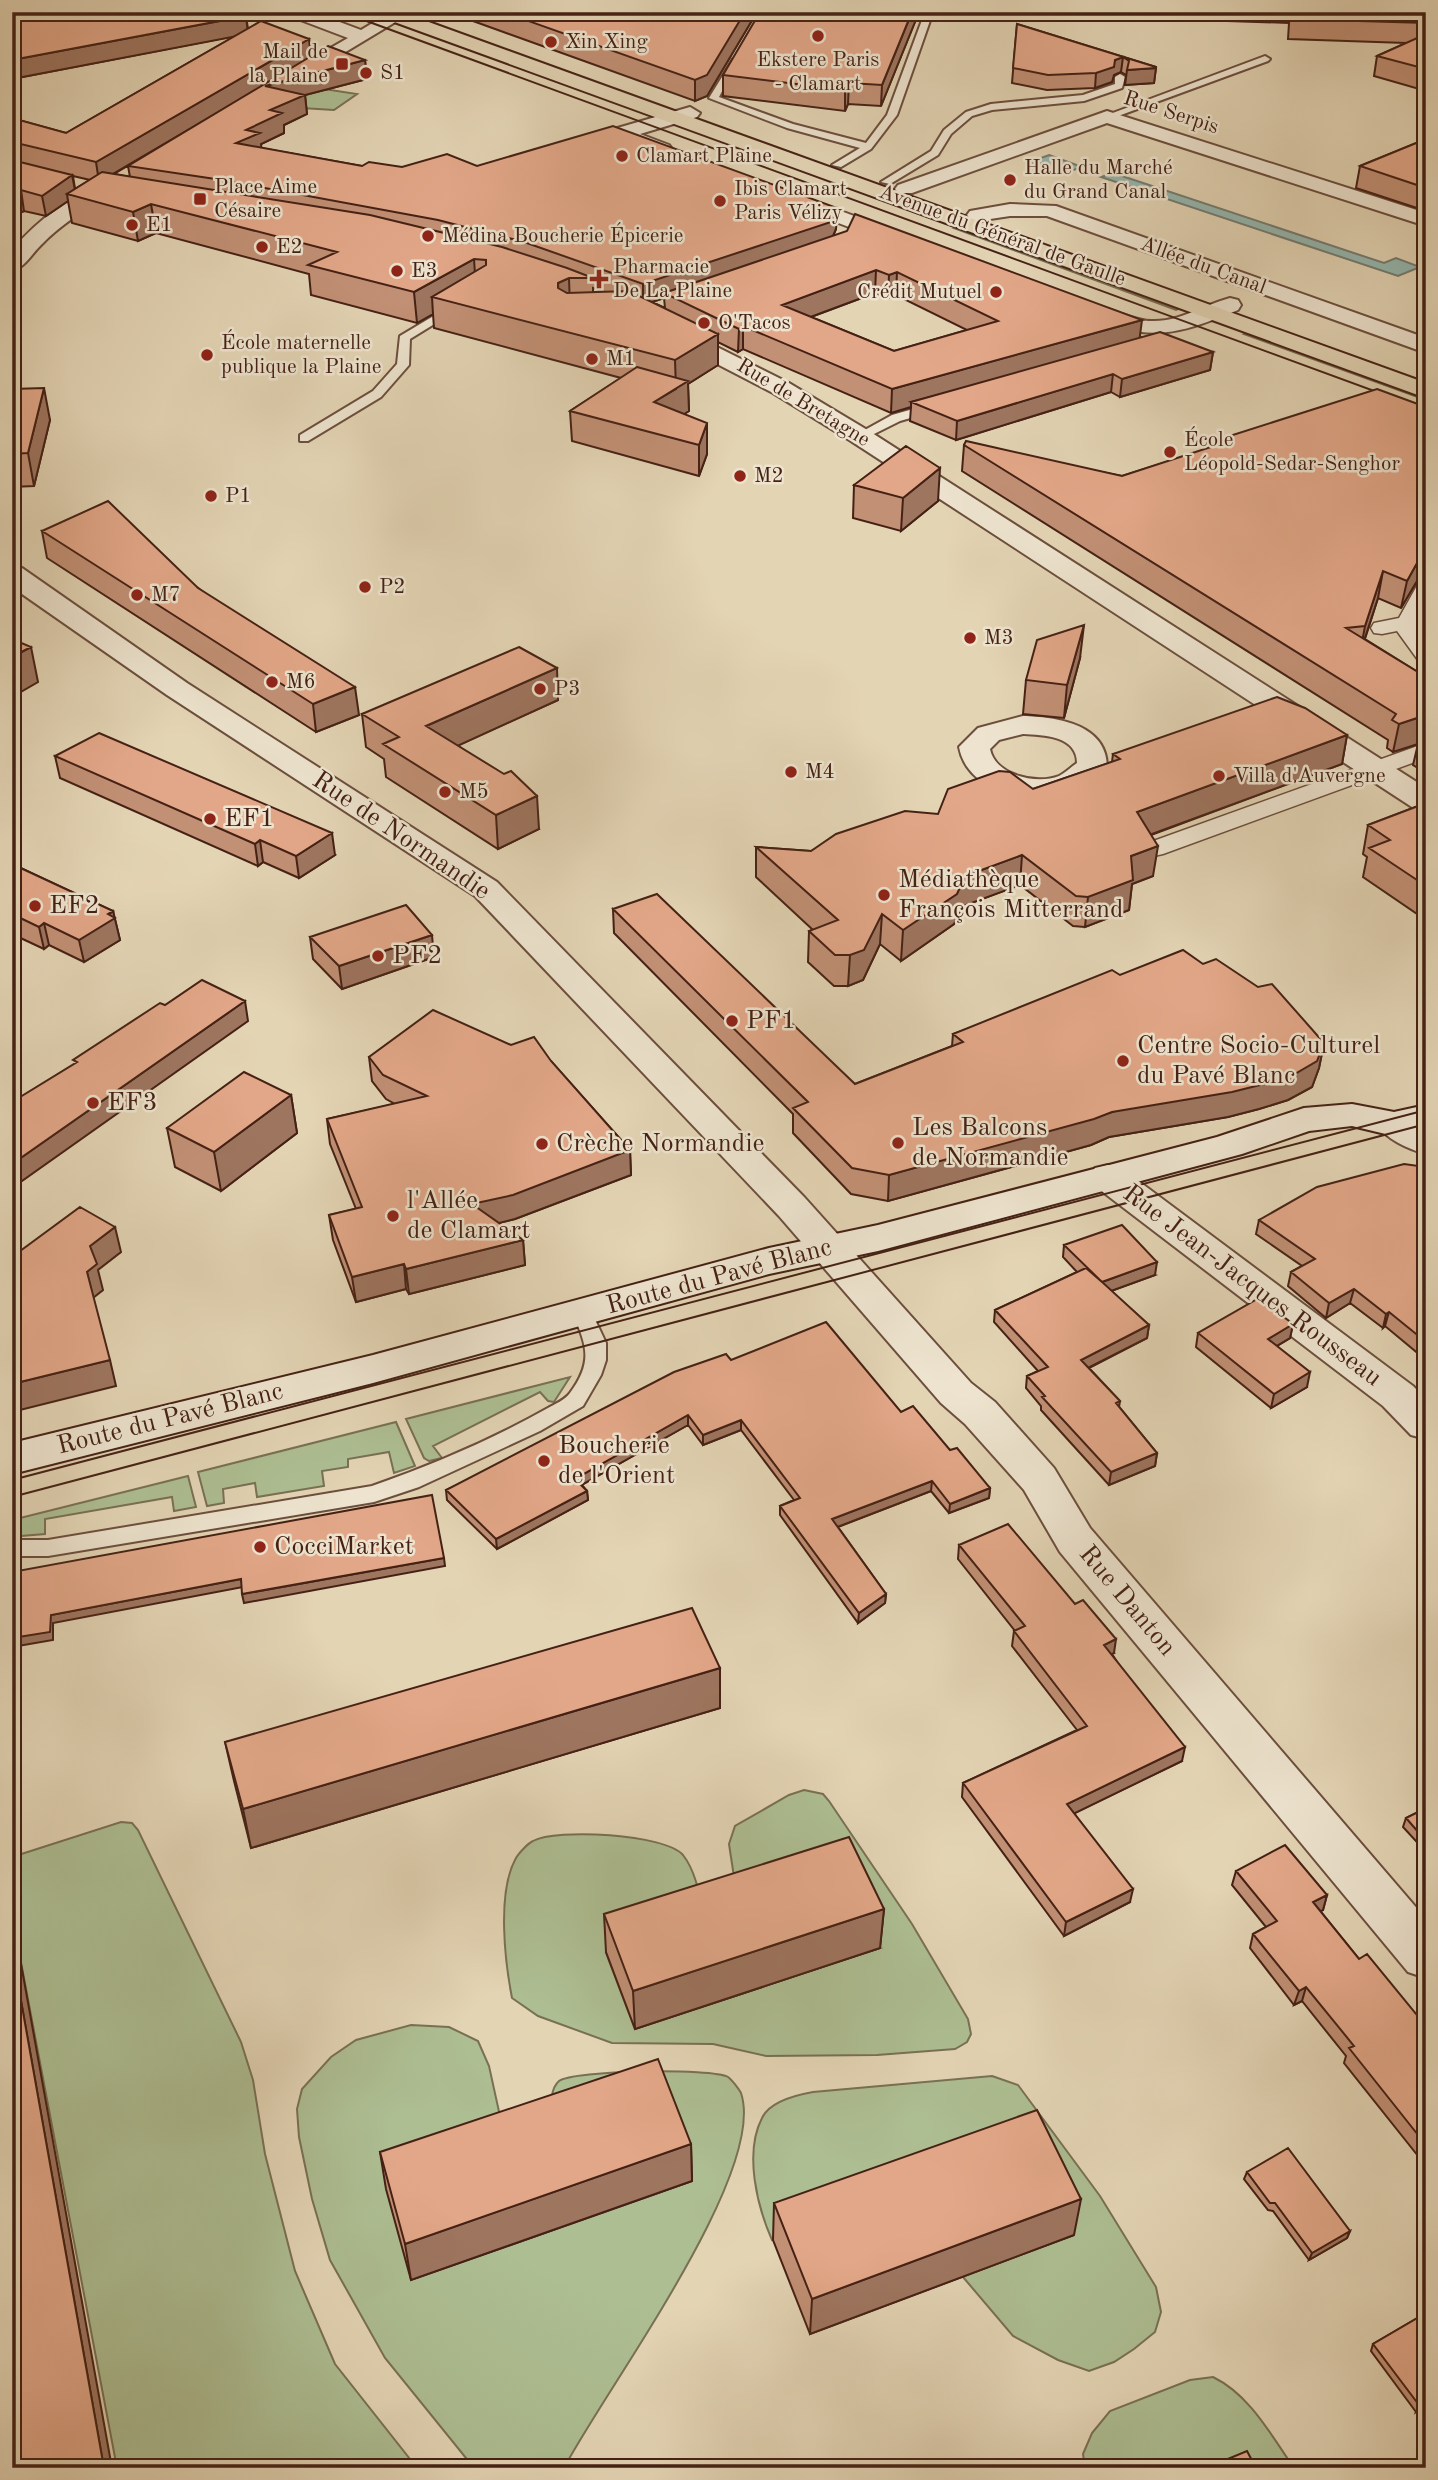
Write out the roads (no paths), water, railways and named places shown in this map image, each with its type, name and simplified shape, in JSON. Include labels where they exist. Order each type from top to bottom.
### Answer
[{"type":"main road","name":"Avenue du Général de Gaulle","points":[[399,13],[1221,309],[1426,376]]},
{"type":"main road","name":"Avenue du Général de Gaulle","points":[[682,115],[837,165],[977,215],[1426,391]]},
{"type":"street","points":[[296,12],[360,36]]},
{"type":"street","points":[[282,84],[399,13]]},
{"type":"street","points":[[682,115],[621,133],[684,157]]},
{"type":"street","name":"Rue Serpis","points":[[895,186],[1107,117],[1426,220]]},
{"type":"street","points":[[12,265],[34,237],[101,192],[134,174]]},
{"type":"street","points":[[67,186],[128,195]]},
{"type":"street","name":"Avenue du Général de Gaulle","points":[[773,191],[923,248]]},
{"type":"street","name":"Allée du Canal","points":[[977,215],[1010,210],[1049,210],[1426,346]]},
{"type":"street","name":"Avenue du Général de Gaulle","points":[[1070,304],[1145,330],[1170,334],[1221,309]]},
{"type":"street","name":"Rue de Bretagne","points":[[651,321],[769,381],[860,436],[1426,802]]},
{"type":"street","name":"Rue de Normandie","points":[[12,574],[177,689],[486,889],[828,1247]]},
{"type":"street","points":[[1426,586],[1407,623],[1408,633],[1426,656]]},
{"type":"street","points":[[1382,628],[1407,623]]},
{"type":"street","points":[[1240,714],[1272,703]]},
{"type":"street","points":[[1154,849],[1426,750]]},
{"type":"street","name":"Route du Pavé Blanc","points":[[12,1459],[373,1369],[828,1247],[878,1238],[1228,1146],[1304,1120],[1352,1115],[1415,1127]]},
{"type":"street","name":"Rue Jean-Jacques Rousseau","points":[[1108,1177],[1398,1396],[1426,1424]]},
{"type":"street","name":"Rue Danton","points":[[828,1247],[956,1393],[980,1413],[1039,1479],[1075,1540],[1426,1956]]},
{"type":"lane","points":[[837,165],[868,147],[892,115],[929,12]]},
{"type":"lane","points":[[739,55],[714,99],[790,126],[868,147]]},
{"type":"lane","points":[[1107,117],[1265,59]]},
{"type":"lane","points":[[895,186],[935,153],[947,132],[969,114],[990,107],[1084,98],[1119,86],[1120,77]]},
{"type":"lane","points":[[304,438],[377,394],[403,365],[404,338],[464,303]]},
{"type":"lane","points":[[860,436],[896,418],[947,403]]},
{"type":"lane","points":[[12,1548],[48,1548],[374,1494],[411,1481],[533,1426],[576,1401],[596,1360],[596,1343],[583,1314]]},
{"type":"water","points":[[1049,155],[1082,167],[1065,173],[1030,162]]},
{"type":"water","points":[[1113,173],[1384,263],[1396,258],[1420,267],[1398,276],[1101,177]]},
{"type":"tram line","points":[[342,12],[1426,410]]},
{"type":"tram line","points":[[12,1480],[1426,1110]]},
{"type":"tram line","points":[[12,1497],[1426,1124]]},
{"type":"place","name":"Ekstere Paris - Clamart","points":[[818,36]]},
{"type":"place","name":"Xin Xing","points":[[551,42]]},
{"type":"place","name":"Mail de la Plaine","points":[[342,64]]},
{"type":"place","name":"S1","points":[[366,73]]},
{"type":"place","name":"Clamart Plaine","points":[[622,156]]},
{"type":"place","name":"Halle du Marché du Grand Canal","points":[[1010,180]]},
{"type":"place","name":"Place Aime Césaire","points":[[200,199]]},
{"type":"place","name":"Ibis Clamart Paris Vélizy","points":[[720,201]]},
{"type":"place","name":"E1","points":[[132,225]]},
{"type":"place","name":"Médina Boucherie Épicerie","points":[[428,236]]},
{"type":"place","name":"E2","points":[[262,247]]},
{"type":"place","name":"E3","points":[[397,271]]},
{"type":"place","name":"Pharmacie De La Plaine","points":[[599,279]]},
{"type":"place","name":"Crédit Mutuel","points":[[996,292]]},
{"type":"place","name":"O'Tacos","points":[[704,323]]},
{"type":"place","name":"École maternelle publique la Plaine","points":[[207,355]]},
{"type":"place","name":"M1","points":[[592,359]]},
{"type":"place","name":"École Léopold-Sedar-Senghor","points":[[1170,452]]},
{"type":"place","name":"M2","points":[[740,476]]},
{"type":"place","name":"P1","points":[[211,496]]},
{"type":"place","name":"P2","points":[[365,587]]},
{"type":"place","name":"M7","points":[[137,595]]},
{"type":"place","name":"M3","points":[[970,638]]},
{"type":"place","name":"M6","points":[[272,682]]},
{"type":"place","name":"P3","points":[[540,689]]},
{"type":"place","name":"M4","points":[[791,772]]},
{"type":"place","name":"Villa d'Auvergne","points":[[1219,776]]},
{"type":"place","name":"M5","points":[[445,792]]},
{"type":"place","name":"EF1","points":[[210,819]]},
{"type":"place","name":"Médiathèque François Mitterrand","points":[[884,895]]},
{"type":"place","name":"EF2","points":[[35,906]]},
{"type":"place","name":"PF2","points":[[378,956]]},
{"type":"place","name":"PF1","points":[[732,1021]]},
{"type":"place","name":"Centre Socio-Culturel du Pavé Blanc","points":[[1123,1061]]},
{"type":"place","name":"EF3","points":[[93,1103]]},
{"type":"place","name":"Les Balcons de Normandie","points":[[898,1143]]},
{"type":"place","name":"Crèche Normandie","points":[[542,1144]]},
{"type":"place","name":"l'Allée de Clamart","points":[[393,1216]]},
{"type":"place","name":"Boucherie de l'Orient","points":[[544,1461]]},
{"type":"place","name":"CocciMarket","points":[[260,1547]]}]
